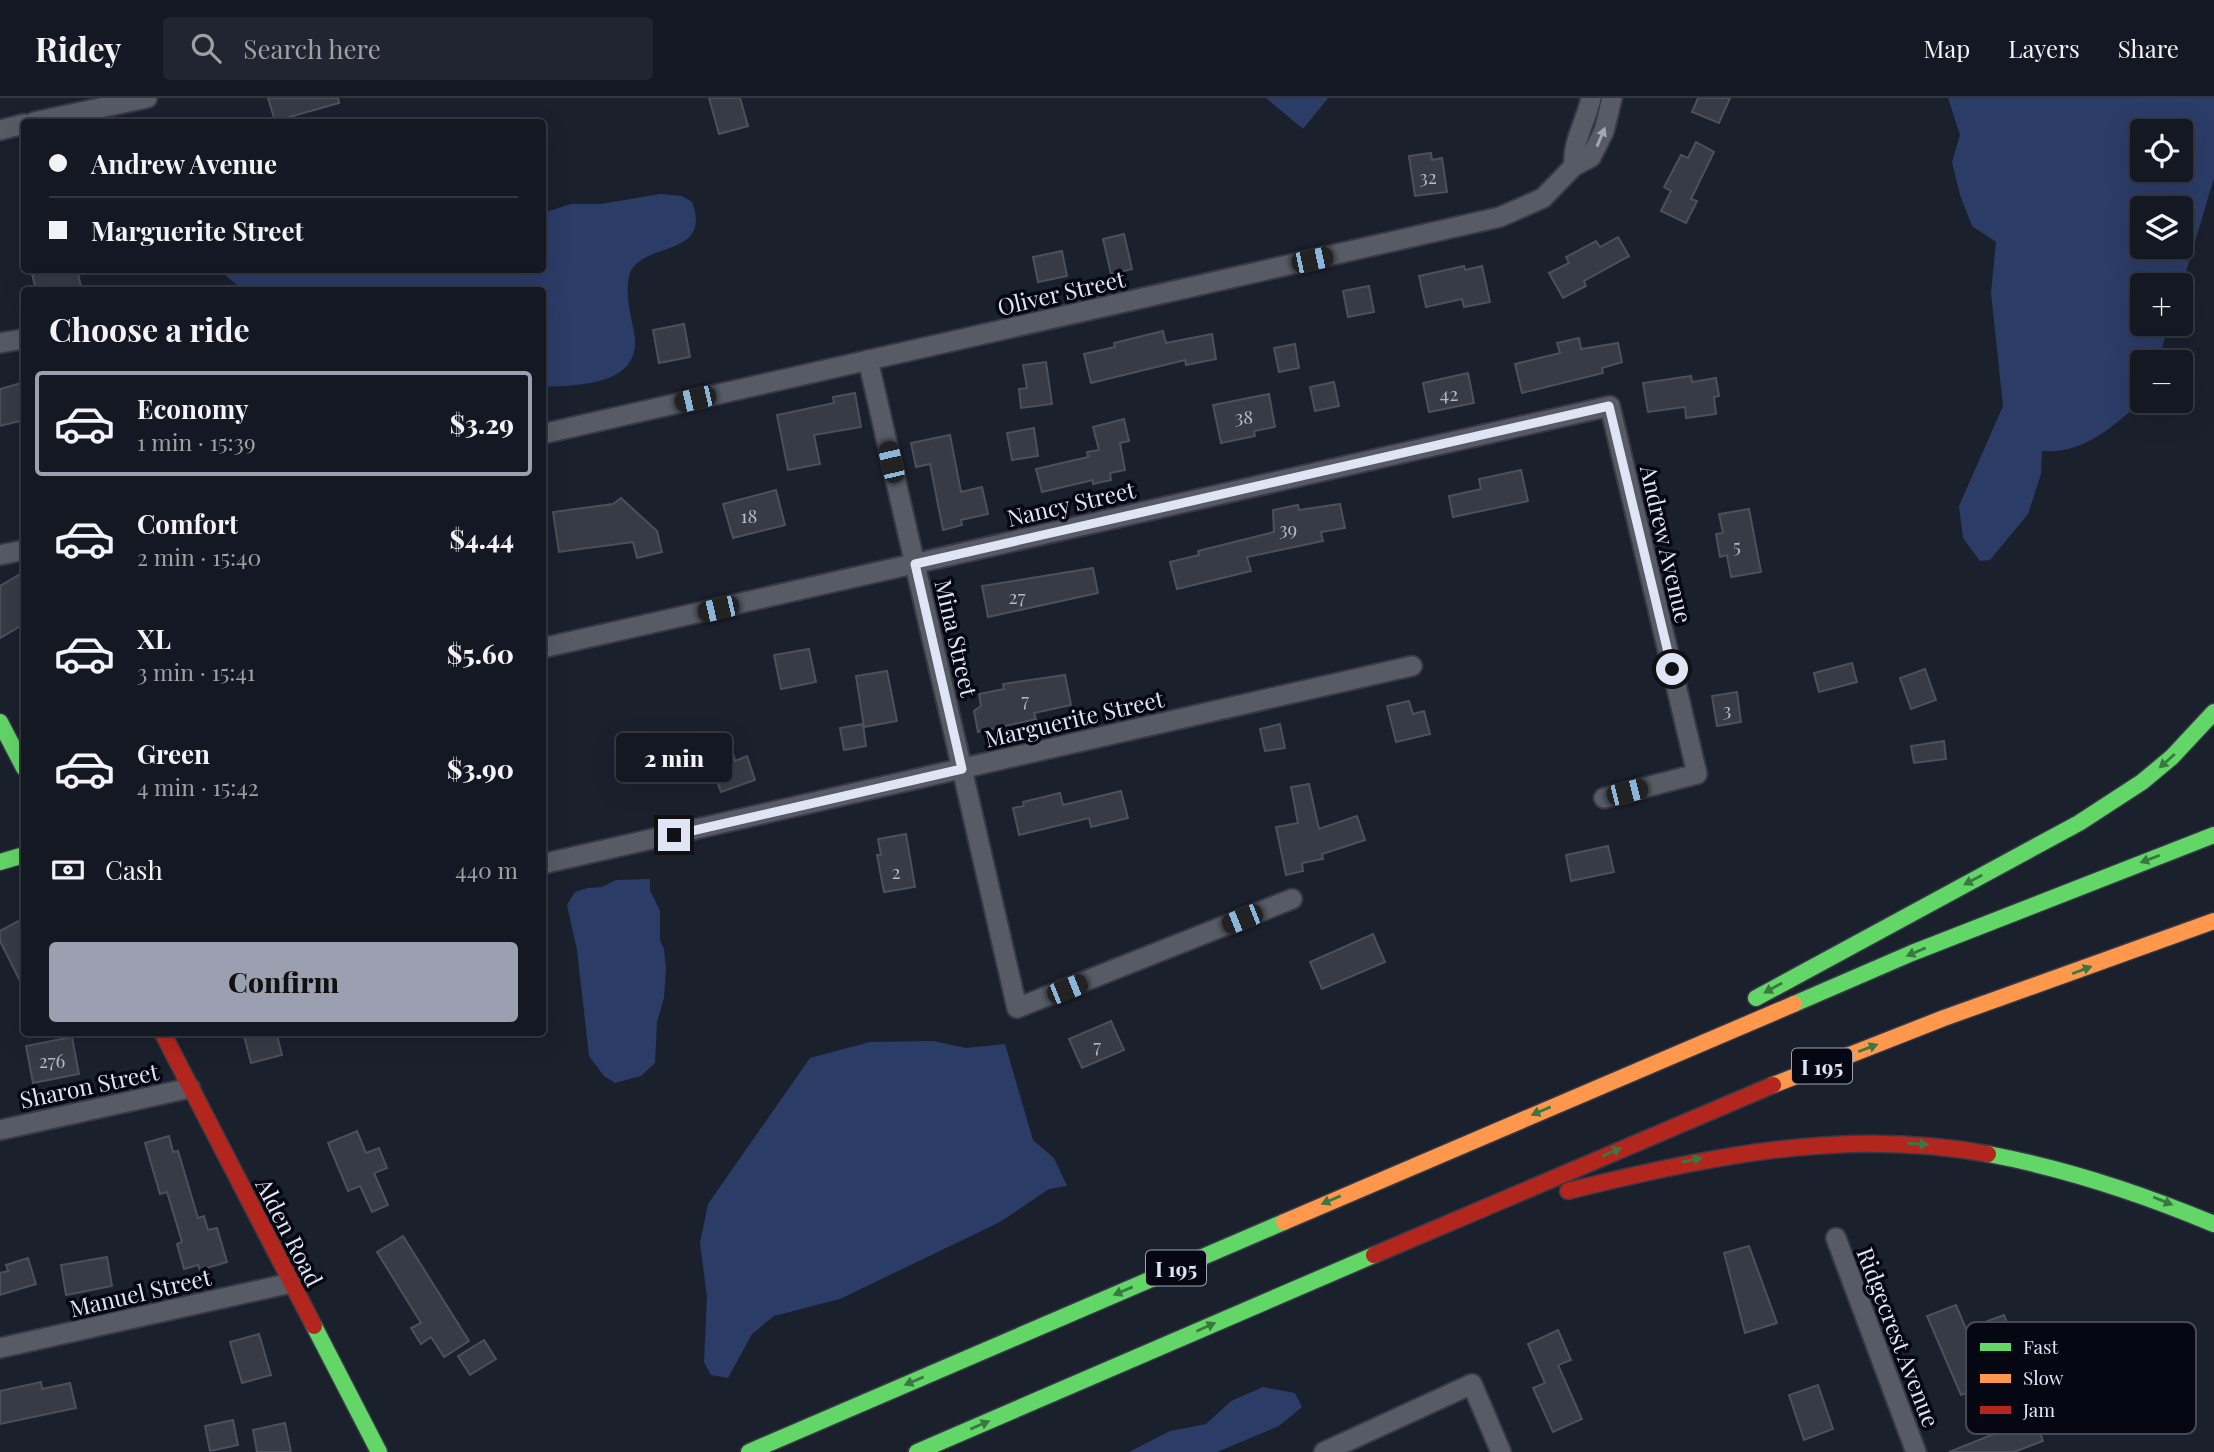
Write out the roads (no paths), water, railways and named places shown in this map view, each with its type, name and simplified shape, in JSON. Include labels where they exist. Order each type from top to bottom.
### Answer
[{"type":"main road","points":[[1603,1084],[2090,816],[2143,782],[2172,757],[2214,712]]},
{"type":"main road","points":[[0,722],[21,761]]},
{"type":"main road","name":"I 195","points":[[749,1452],[1603,1084],[1989,921],[2214,835]]},
{"type":"main road","points":[[0,862],[21,856]]},
{"type":"main road","name":"I 195","points":[[917,1452],[1708,1111],[1864,1049],[2214,921]]},
{"type":"main road","name":"Alden Road","points":[[164,1036],[379,1452]]},
{"type":"main road","points":[[1436,1226],[1700,1158],[1811,1144],[1865,1143],[1919,1144],[2029,1159],[2127,1186],[2214,1224]]},
{"type":"street","points":[[48,119],[147,98]]},
{"type":"street","points":[[1574,166],[1573,149],[1584,125],[1591,98]]},
{"type":"street","name":"Oliver Street","points":[[546,433],[1500,217],[1543,198],[1574,166],[1591,157],[1599,144],[1612,98]]},
{"type":"street","points":[[0,130],[21,125]]},
{"type":"street","points":[[0,344],[21,340]]},
{"type":"street","name":"Mina Street","points":[[868,360],[1017,1009],[1292,899]]},
{"type":"street","name":"Nancy Street","points":[[546,647],[1609,406]]},
{"type":"street","name":"Andrew Avenue","points":[[1604,798],[1697,774],[1609,406]]},
{"type":"street","points":[[0,555],[21,551]]},
{"type":"street","name":"Marguerite Street","points":[[546,863],[1412,666]]},
{"type":"street","name":"Sharon Street","points":[[0,1130],[190,1088]]},
{"type":"street","name":"Ridgecrest Avenue","points":[[1836,1238],[1916,1452]]},
{"type":"street","name":"Manuel Street","points":[[0,1348],[291,1283]]},
{"type":"street","points":[[1324,1452],[1472,1384],[1501,1452]]}]
